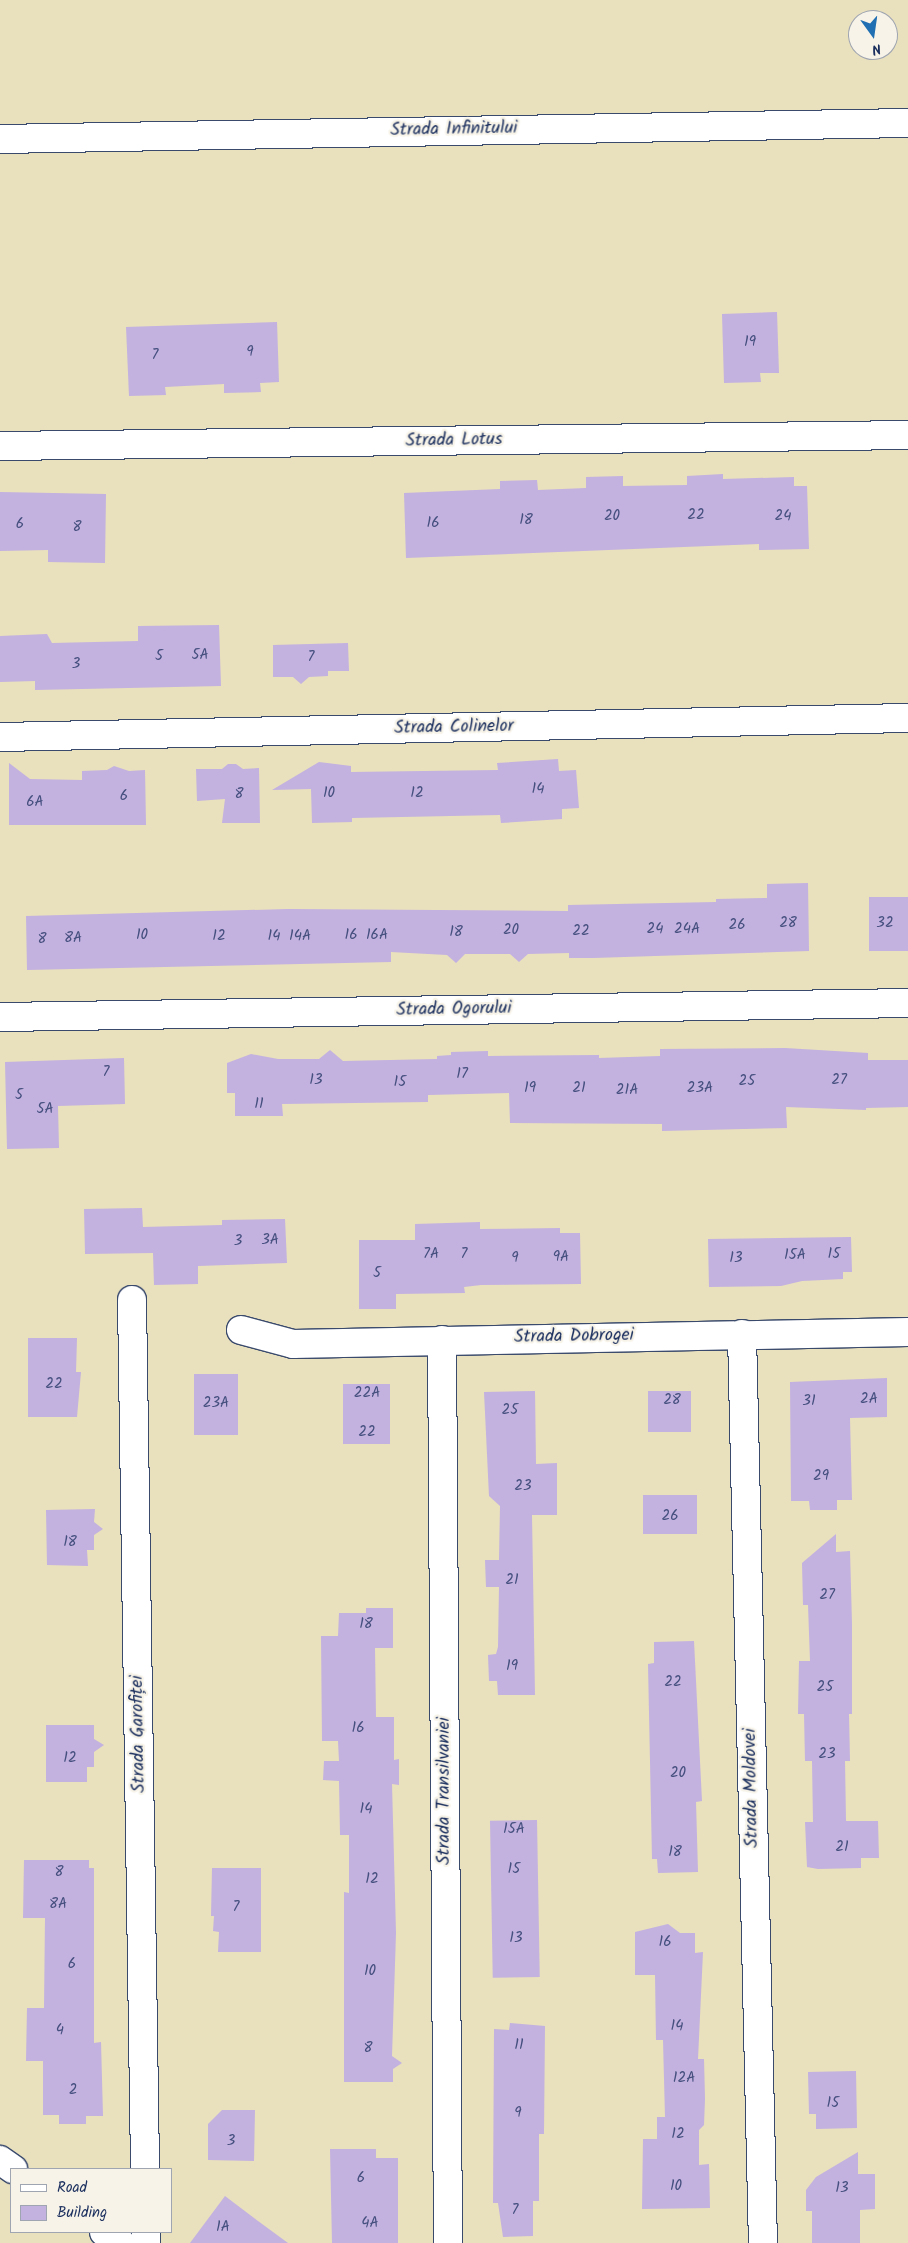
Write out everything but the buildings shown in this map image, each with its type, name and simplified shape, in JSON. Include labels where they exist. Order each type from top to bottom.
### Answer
[{"type":"street","name":"Strada Infinitului","points":[[0,139],[908,123]]},
{"type":"street","name":"Strada Lotus","points":[[0,446],[908,435]]},
{"type":"street","name":"Strada Colinelor","points":[[0,737],[908,718]]},
{"type":"street","name":"Strada Ogorului","points":[[0,1017],[908,1003]]},
{"type":"street","name":"Strada Garofiței","points":[[132,1300],[145,2168]]},
{"type":"street","name":"Strada Dobrogei","points":[[241,1330],[293,1344],[908,1332]]},
{"type":"street","name":"Strada Moldovei","points":[[742,1334],[763,2243]]},
{"type":"street","name":"Strada Transilvaniei","points":[[442,1340],[448,2243]]},
{"type":"street","points":[[0,2160],[12,2168]]},
{"type":"street","points":[[106,2233],[121,2243]]}]
